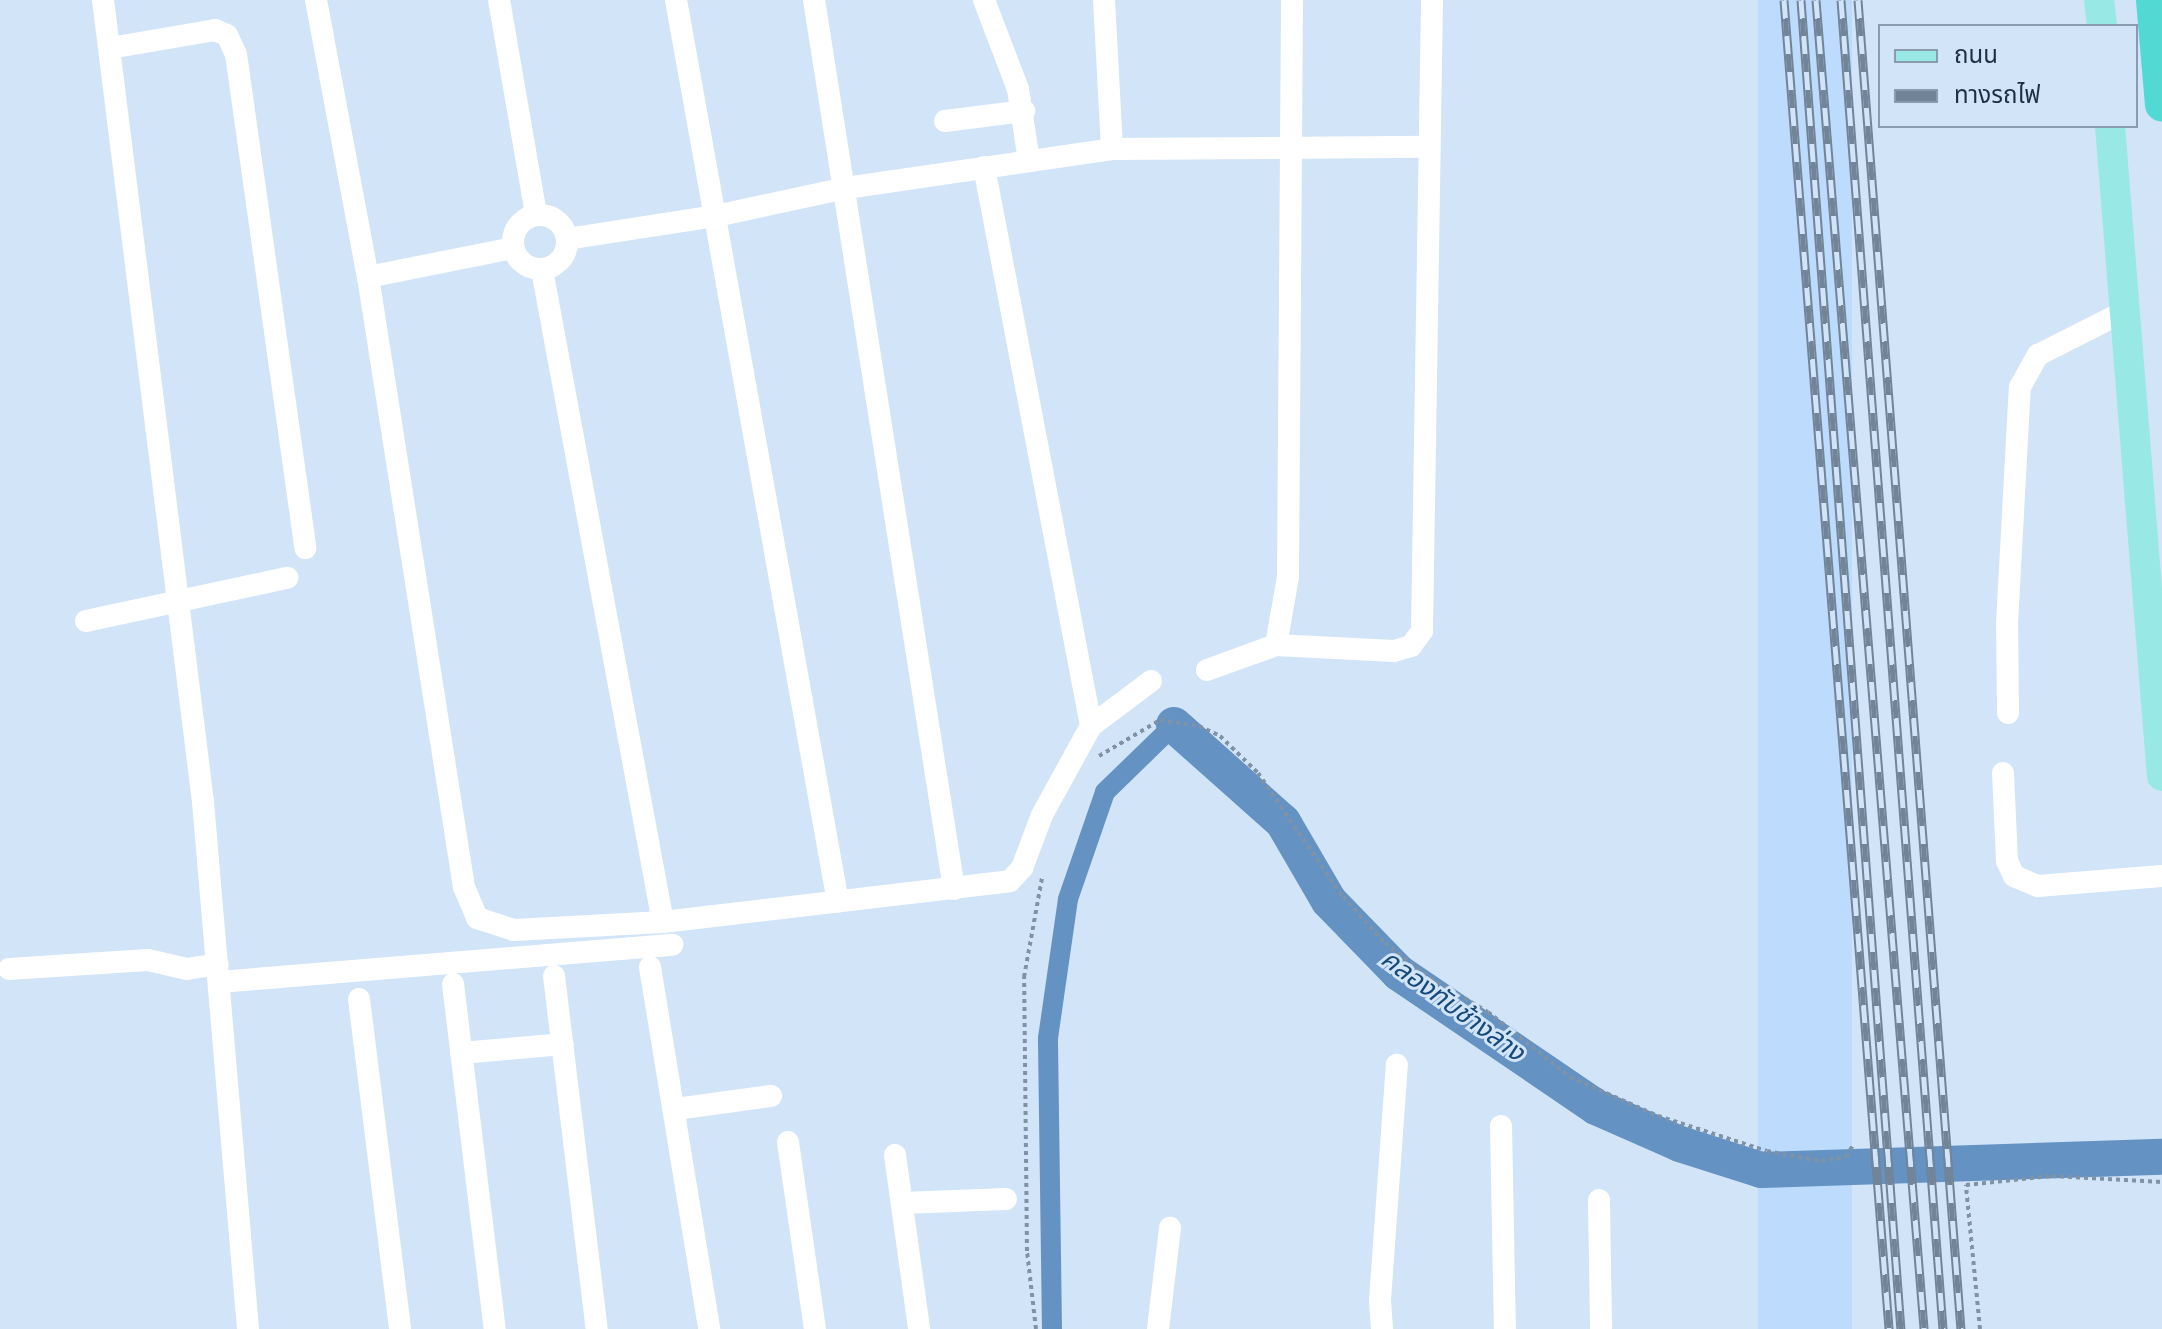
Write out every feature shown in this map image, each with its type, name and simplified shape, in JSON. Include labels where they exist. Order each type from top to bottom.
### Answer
[{"type":"highway","points":[[2153,0],[2162,105]]},
{"type":"main road","points":[[2099,0],[2102,24]]},
{"type":"main road","points":[[2110,128],[2162,776]]},
{"type":"street","points":[[103,0],[179,602],[218,973],[248,1329]]},
{"type":"street","points":[[316,0],[368,277],[469,906],[489,926],[514,930],[663,922],[996,885],[1022,868],[1042,815],[1091,726],[1151,681]]},
{"type":"street","points":[[499,0],[536,215]]},
{"type":"street","points":[[676,0],[838,902]]},
{"type":"street","points":[[814,0],[954,889]]},
{"type":"street","points":[[984,0],[1024,111],[1029,161]]},
{"type":"street","points":[[1104,0],[1112,149]]},
{"type":"street","points":[[1276,645],[1288,577],[1292,0]]},
{"type":"street","points":[[1207,670],[1276,645],[1394,651],[1411,646],[1422,631],[1427,147],[1432,0]]},
{"type":"street","points":[[110,48],[215,30],[227,35],[236,54],[305,548]]},
{"type":"street","points":[[945,121],[1024,111]]},
{"type":"street","points":[[567,239],[716,216],[846,188],[1112,149],[1427,147]]},
{"type":"street","points":[[984,167],[1091,726]]},
{"type":"street","points":[[536,215],[560,223],[567,239],[564,256],[542,270]]},
{"type":"street","points":[[536,215],[515,230],[513,248],[520,262],[542,270]]},
{"type":"street","points":[[368,277],[513,248]]},
{"type":"street","points":[[542,270],[663,922]]},
{"type":"street","points":[[2008,713],[2007,624],[2020,387],[2038,355],[2125,311]]},
{"type":"street","points":[[86,621],[287,578]]},
{"type":"street","points":[[2003,773],[2007,861],[2014,876],[2038,886],[2162,876]]},
{"type":"street","points":[[9,969],[148,960],[218,973],[672,945]]},
{"type":"street","points":[[650,967],[676,1109],[709,1329]]},
{"type":"street","points":[[554,976],[597,1329]]},
{"type":"street","points":[[453,984],[495,1329]]},
{"type":"street","points":[[359,999],[400,1329]]},
{"type":"street","points":[[461,1053],[563,1044]]},
{"type":"street","points":[[1382,1329],[1380,1300],[1397,1065]]},
{"type":"street","points":[[676,1109],[771,1096]]},
{"type":"street","points":[[1501,1126],[1505,1329]]},
{"type":"street","points":[[788,1142],[815,1329]]},
{"type":"street","points":[[895,1155],[919,1329]]},
{"type":"street","points":[[902,1203],[1006,1199]]},
{"type":"street","points":[[1599,1200],[1601,1329]]},
{"type":"street","points":[[1158,1329],[1170,1228]]},
{"type":"path","points":[[1095,759],[1160,720],[1199,726],[1220,736],[1258,773],[1343,897],[1385,943],[1430,978],[1510,1028],[1570,1077],[1658,1116],[1767,1151],[1821,1161],[1846,1157],[1853,1145]]},
{"type":"path","points":[[1036,1329],[1027,1251],[1024,977],[1046,865]]},
{"type":"path","points":[[1980,1329],[1966,1185],[2052,1176],[2162,1182]]},
{"type":"shaded area","points":[[1758,0],[1852,0],[1852,1329],[1758,1329]]},
{"type":"waterway","name":"คลองทับช้างล่าง","points":[[1052,1329],[1048,1038],[1068,899],[1105,792],[1174,725]]},
{"type":"waterway","name":"คลองทับช้างล่าง","points":[[1174,725],[1283,822],[1329,901],[1399,973],[1596,1107],[1680,1144],[1761,1170],[2162,1157]]},
{"type":"railway","points":[[1784,0],[1889,1329]]},
{"type":"railway","points":[[1801,0],[1901,1329]]},
{"type":"railway","points":[[1816,0],[1924,1329]]},
{"type":"railway","points":[[1841,0],[1943,1329]]},
{"type":"railway","points":[[1858,0],[1961,1329]]}]
